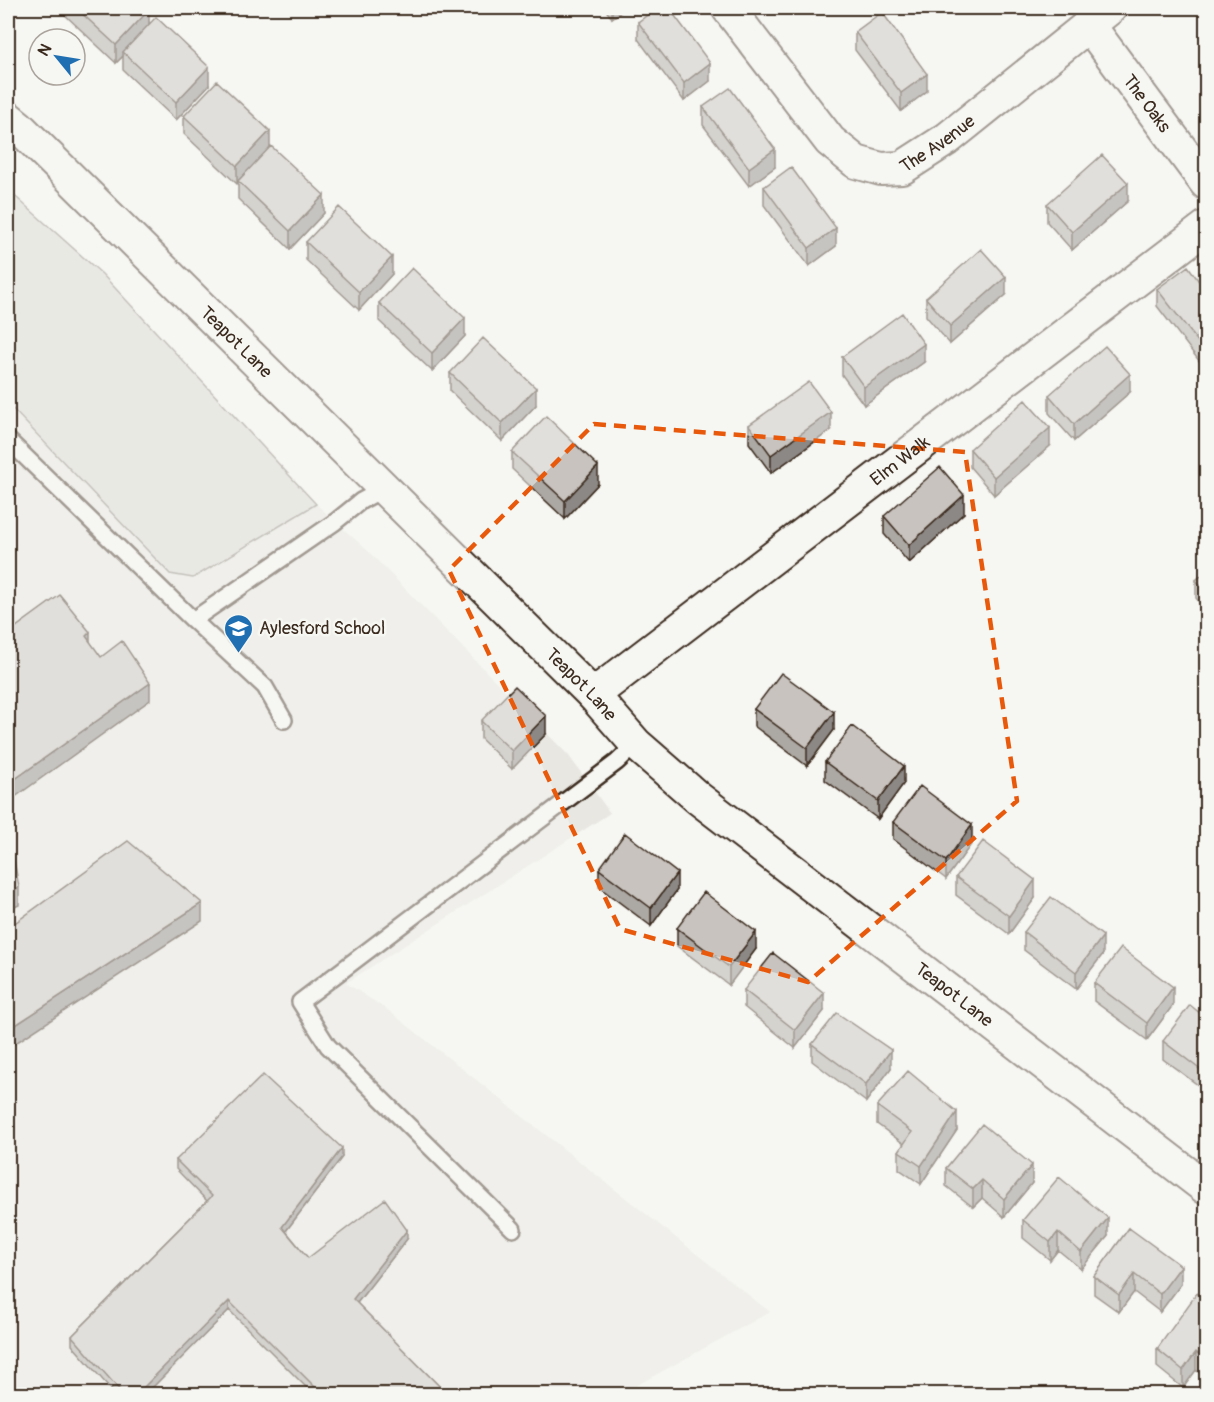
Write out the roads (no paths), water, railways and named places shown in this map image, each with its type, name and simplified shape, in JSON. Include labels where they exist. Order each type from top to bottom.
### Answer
[{"type":"street","name":"The Avenue","points":[[728,8],[830,141],[856,162],[881,169],[902,168],[947,139],[1099,16]]},
{"type":"street","name":"The Oaks","points":[[1099,16],[1206,183]]},
{"type":"street","name":"Teapot Lane","points":[[8,118],[593,695],[636,744],[698,798],[1206,1188]]},
{"type":"street","name":"Elm Walk","points":[[593,695],[1206,227]]},
{"type":"lane","points":[[8,440],[265,687],[284,720]]},
{"type":"lane","points":[[193,620],[335,522],[361,501],[385,488]]},
{"type":"lane","points":[[513,1229],[328,1046],[300,1002],[617,762],[636,744]]},
{"type":"place","name":"Aylesford School","points":[[238,654]]}]
